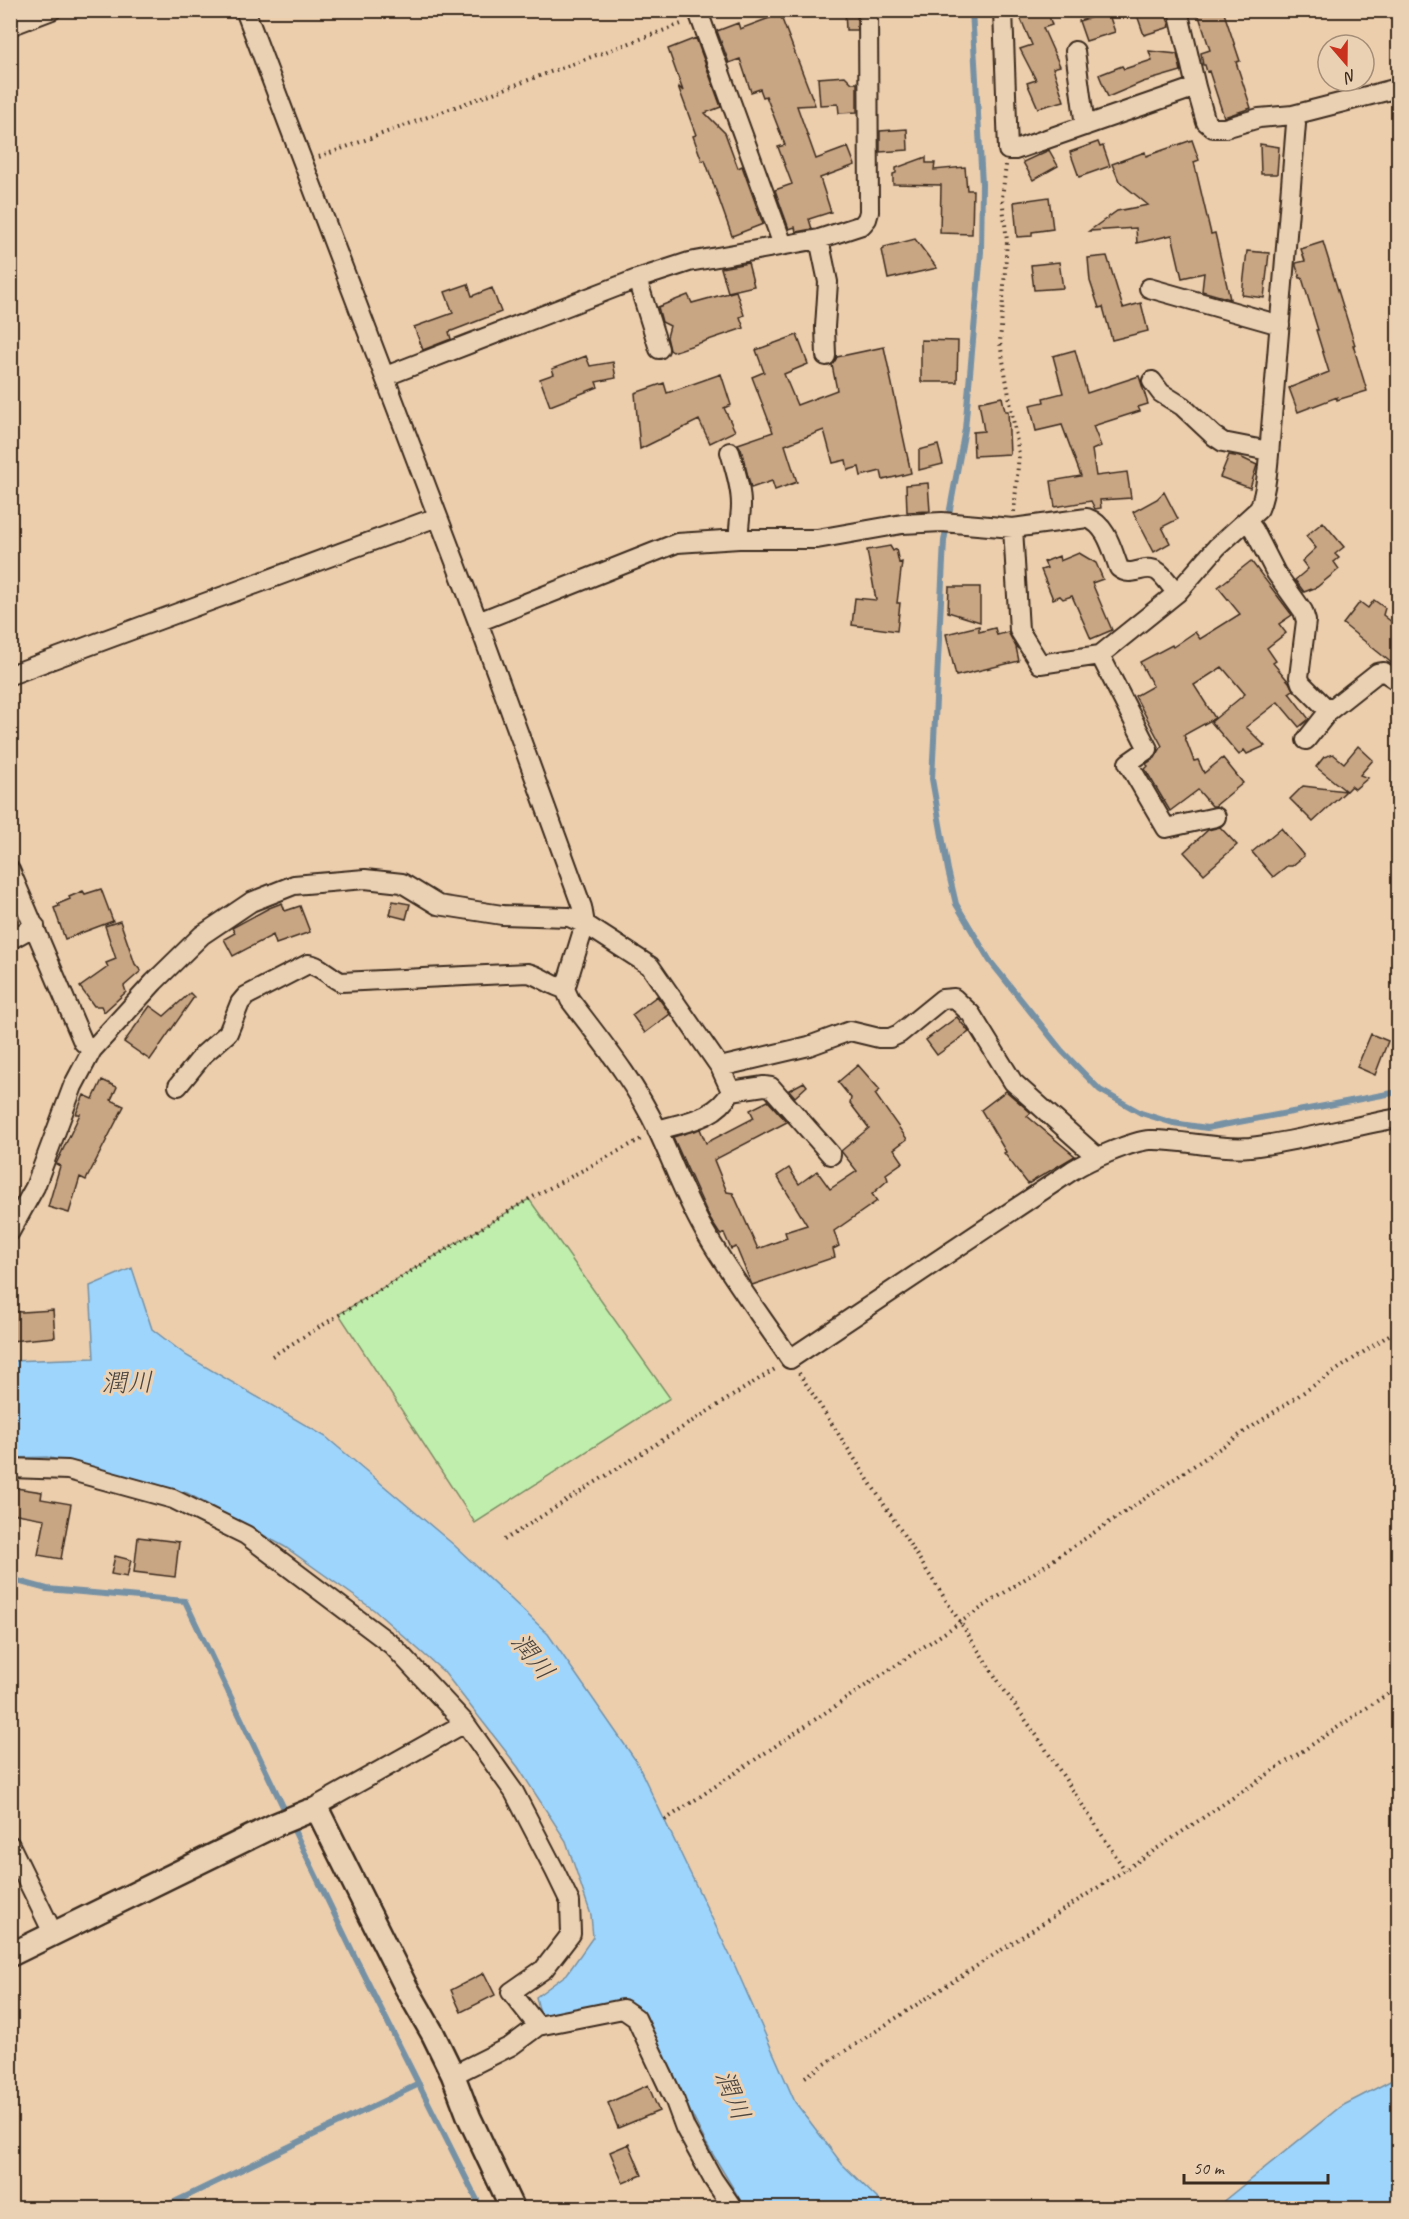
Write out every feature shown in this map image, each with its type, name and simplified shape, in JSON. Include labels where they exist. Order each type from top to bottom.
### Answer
[{"type":"street","points":[[10,26],[52,10]]},
{"type":"street","points":[[245,10],[386,376],[582,907],[585,924],[565,988],[570,1000],[618,1063],[657,1130],[708,1238],[790,1359],[1073,1170],[1097,1157],[1149,1140],[1228,1148],[1249,1147],[1302,1139],[1398,1118]]},
{"type":"street","points":[[386,376],[637,279],[689,262],[819,239],[862,225],[869,212],[868,10]]},
{"type":"street","points":[[1003,10],[1008,150],[1015,150],[1196,87]]},
{"type":"street","points":[[1178,10],[1206,122],[1213,129],[1225,128],[1259,118],[1293,115],[1398,88]]},
{"type":"street","points":[[700,17],[783,245]]},
{"type":"street","points":[[1075,51],[1085,126]]},
{"type":"street","points":[[1013,528],[1018,630],[1040,664],[1100,656],[1177,593],[1217,548],[1259,509],[1263,501],[1269,451],[1280,325],[1296,124],[1293,115]]},
{"type":"street","points":[[819,239],[828,282],[826,356]]},
{"type":"street","points":[[637,279],[659,349]]},
{"type":"street","points":[[1149,288],[1280,325]]},
{"type":"street","points":[[1152,381],[1161,393],[1182,406],[1214,436],[1224,442],[1269,451]]},
{"type":"street","points":[[730,452],[738,480],[741,505],[739,539]]},
{"type":"street","points":[[10,675],[437,517]]},
{"type":"street","points":[[478,622],[677,543],[739,539],[817,539],[902,524],[942,522],[1013,528],[1087,518],[1095,520],[1102,526],[1119,568],[1129,573],[1146,569],[1156,570],[1177,593]]},
{"type":"street","points":[[1247,521],[1276,573],[1303,611],[1306,621],[1299,677],[1301,683],[1329,711]]},
{"type":"street","points":[[1100,656],[1148,749],[1128,763],[1166,828],[1216,817]]},
{"type":"street","points":[[1306,740],[1329,711],[1377,673],[1384,672],[1398,681]]},
{"type":"street","points":[[10,870],[83,1042],[92,1050]]},
{"type":"street","points":[[10,1232],[34,1187],[73,1086],[92,1050],[154,982],[202,935],[251,902],[294,885],[365,879],[402,883],[438,905],[502,915],[569,917],[585,924],[650,966],[720,1067],[732,1090]]},
{"type":"street","points":[[10,940],[35,926]]},
{"type":"street","points":[[178,1086],[204,1054],[228,1033],[240,1004],[246,996],[308,964],[315,965],[330,977],[341,982],[528,973],[537,975],[560,988],[565,988]]},
{"type":"street","points":[[720,1067],[809,1046],[850,1030],[879,1038],[890,1038],[899,1034],[942,999],[954,998],[971,1014],[1013,1082],[1097,1157]]},
{"type":"street","points":[[732,1090],[771,1087],[831,1155]]},
{"type":"street","points":[[657,1130],[709,1115],[732,1090]]},
{"type":"street","points":[[10,1468],[68,1470],[173,1499],[246,1535],[392,1645],[465,1723],[514,1792],[570,1902],[571,1934],[544,1969],[511,1992],[538,2026]]},
{"type":"street","points":[[10,1955],[275,1825],[304,1813],[465,1723]]},
{"type":"street","points":[[304,1813],[313,1811],[319,1813],[324,1821],[406,1987],[440,2049],[512,2208]]},
{"type":"street","points":[[10,1845],[53,1933]]},
{"type":"street","points":[[451,2073],[511,2046],[538,2026],[623,2009],[636,2018],[675,2101],[685,2128],[713,2179],[733,2208]]},
{"type":"path","points":[[304,162],[700,17]]},
{"type":"path","points":[[1008,150],[1002,198],[1007,241],[1000,343],[1019,454],[1013,528]]},
{"type":"path","points":[[272,1356],[529,1199],[657,1130]]},
{"type":"path","points":[[665,1820],[1398,1329]]},
{"type":"path","points":[[504,1540],[790,1359],[959,1621],[1125,1870]]},
{"type":"path","points":[[805,2078],[1125,1870],[1398,1687]]},
{"type":"green space","points":[[529,1199],[670,1398],[475,1523],[339,1314]]},
{"type":"water","name":"潤川","points":[[132,1268],[152,1329],[187,1356],[326,1437],[454,1545],[548,1634],[636,1761],[735,1966],[795,2102],[842,2164],[887,2208],[745,2208],[706,2143],[641,2013],[541,2018],[536,1997],[567,1974],[593,1937],[591,1915],[566,1841],[518,1767],[444,1672],[374,1610],[285,1547],[187,1493],[47,1457],[11,1458],[10,1361],[94,1358],[90,1286]]},
{"type":"water","points":[[1398,2077],[1398,2203],[1390,2208],[1215,2208],[1340,2107]]},
{"type":"building","points":[[845,10],[857,10],[857,30],[846,30]]},
{"type":"building","points":[[1017,10],[1047,10],[1052,25],[1043,28],[1060,66],[1053,68],[1064,101],[1038,108],[1027,83],[1036,80],[1020,49],[1032,45]]},
{"type":"building","points":[[1150,10],[1165,10],[1170,27],[1144,35],[1137,15]]},
{"type":"building","points":[[1197,10],[1223,10],[1240,61],[1236,62],[1251,108],[1224,117],[1209,71],[1207,72],[1203,65],[1201,53],[1210,50]]},
{"type":"building","points":[[1108,12],[1115,32],[1086,41],[1079,21]]},
{"type":"building","points":[[780,14],[815,105],[797,106],[816,159],[848,147],[855,165],[820,178],[831,212],[809,219],[812,229],[796,232],[795,227],[789,229],[775,190],[792,184],[778,147],[785,145],[766,96],[763,97],[760,89],[751,92],[740,59],[729,63],[717,31],[738,23],[740,29]]},
{"type":"building","points":[[696,38],[721,107],[705,113],[725,133],[738,168],[742,166],[763,224],[732,236],[705,160],[702,161],[693,136],[696,135],[678,86],[683,91],[668,49]]},
{"type":"building","points":[[1149,51],[1177,54],[1181,71],[1143,82],[1108,97],[1099,75],[1122,66],[1124,69],[1152,60]]},
{"type":"building","points":[[845,76],[852,83],[857,83],[857,112],[839,113],[838,104],[820,105],[818,78]]},
{"type":"building","points":[[907,129],[908,150],[880,152],[880,131]]},
{"type":"building","points":[[1192,140],[1199,160],[1194,162],[1211,234],[1215,233],[1230,299],[1202,291],[1204,273],[1182,278],[1172,235],[1137,243],[1136,228],[1089,231],[1117,211],[1148,205],[1119,181],[1112,164],[1145,152],[1146,156]]},
{"type":"building","points":[[1098,142],[1100,147],[1103,146],[1110,166],[1079,177],[1070,152]]},
{"type":"building","points":[[1260,144],[1279,147],[1277,174],[1261,174]]},
{"type":"building","points":[[1049,150],[1058,166],[1033,180],[1023,162]]},
{"type":"building","points":[[926,157],[926,163],[935,163],[934,170],[965,167],[967,190],[973,190],[972,234],[940,233],[941,185],[893,184],[893,174],[896,173],[896,168]]},
{"type":"building","points":[[1049,197],[1053,229],[1032,232],[1032,236],[1017,237],[1014,202]]},
{"type":"building","points":[[915,239],[937,268],[888,279],[882,250],[884,247]]},
{"type":"building","points":[[1323,242],[1367,391],[1337,400],[1337,397],[1298,412],[1289,388],[1329,372],[1302,278],[1296,266],[1296,263],[1305,261],[1301,249]]},
{"type":"building","points":[[1247,251],[1269,253],[1264,298],[1242,295]]},
{"type":"building","points":[[1107,256],[1123,308],[1141,303],[1148,331],[1112,340],[1103,307],[1099,308],[1090,281],[1088,258]]},
{"type":"building","points":[[1059,262],[1063,288],[1034,290],[1031,265]]},
{"type":"building","points":[[748,263],[754,286],[728,292],[721,268]]},
{"type":"building","points":[[468,284],[472,296],[492,288],[501,312],[449,332],[451,339],[423,350],[414,327],[453,313],[445,292]]},
{"type":"building","points":[[736,291],[744,315],[740,317],[744,328],[673,352],[670,350],[667,337],[670,326],[662,322],[658,307],[688,295],[692,303]]},
{"type":"building","points":[[797,335],[808,364],[784,374],[797,405],[837,390],[832,365],[837,357],[884,347],[911,473],[883,480],[881,471],[861,476],[859,467],[848,470],[846,460],[833,463],[824,430],[785,445],[797,482],[775,490],[772,481],[751,488],[738,444],[773,432],[752,377],[764,372],[756,350]]},
{"type":"building","points":[[921,340],[958,341],[957,382],[921,382]]},
{"type":"building","points":[[1075,350],[1087,393],[1139,376],[1148,404],[1138,407],[1140,411],[1093,426],[1101,446],[1092,450],[1096,476],[1127,472],[1131,498],[1100,500],[1101,508],[1095,509],[1091,501],[1055,507],[1051,481],[1081,476],[1062,425],[1036,431],[1030,405],[1044,402],[1043,398],[1063,393],[1053,356]]},
{"type":"building","points":[[586,356],[590,366],[613,362],[616,378],[596,382],[598,387],[550,406],[540,379],[554,374],[552,369]]},
{"type":"building","points":[[721,374],[731,405],[724,408],[735,431],[710,443],[699,420],[640,449],[635,393],[664,383],[667,393]]},
{"type":"building","points":[[1002,397],[1005,411],[1008,411],[1010,454],[974,456],[973,432],[984,431],[979,402]]},
{"type":"building","points":[[938,445],[943,464],[919,470],[919,450]]},
{"type":"building","points":[[1229,455],[1240,457],[1257,465],[1250,488],[1220,477]]},
{"type":"building","points":[[928,483],[930,511],[907,512],[906,485]]},
{"type":"building","points":[[1164,492],[1178,519],[1162,527],[1170,543],[1154,552],[1133,512],[1157,499]]},
{"type":"building","points":[[1323,522],[1344,547],[1335,554],[1339,558],[1334,562],[1339,569],[1317,587],[1304,592],[1295,580],[1308,569],[1302,561],[1316,548],[1306,536]]},
{"type":"building","points":[[890,546],[893,551],[896,549],[899,563],[902,562],[897,603],[900,603],[897,631],[852,625],[855,598],[876,600],[867,550]]},
{"type":"building","points":[[1079,553],[1096,563],[1103,579],[1092,583],[1112,630],[1091,639],[1072,596],[1063,599],[1060,596],[1053,599],[1041,570],[1047,568],[1044,562],[1059,556],[1060,561]]},
{"type":"building","points":[[1251,561],[1292,615],[1279,624],[1286,633],[1267,648],[1276,661],[1273,663],[1293,690],[1289,693],[1309,719],[1299,727],[1278,702],[1246,727],[1265,746],[1247,754],[1244,750],[1239,755],[1211,722],[1245,694],[1222,667],[1194,685],[1215,718],[1184,735],[1194,761],[1198,760],[1204,773],[1223,758],[1243,783],[1215,806],[1212,806],[1198,790],[1170,811],[1145,769],[1148,766],[1146,764],[1155,758],[1162,746],[1135,696],[1153,686],[1140,662],[1172,645],[1173,647],[1195,632],[1200,639],[1240,614],[1218,587]]},
{"type":"building","points":[[949,587],[980,587],[980,622],[948,612]]},
{"type":"building","points":[[1374,600],[1385,608],[1383,615],[1398,627],[1398,668],[1343,624],[1360,602],[1368,608]]},
{"type":"building","points":[[979,626],[979,632],[995,628],[997,635],[1008,632],[1016,647],[1019,661],[956,676],[946,634]]},
{"type":"building","points":[[1358,746],[1373,760],[1360,775],[1368,778],[1355,789],[1351,786],[1346,791],[1316,767],[1324,757],[1333,754],[1344,763]]},
{"type":"building","points":[[1303,786],[1346,791],[1313,822],[1290,799]]},
{"type":"building","points":[[1220,827],[1237,845],[1204,874],[1184,852],[1208,830]]},
{"type":"building","points":[[1281,828],[1304,856],[1273,877],[1252,852]]},
{"type":"building","points":[[101,889],[113,921],[65,939],[54,908],[70,899],[69,897],[83,891],[85,894]]},
{"type":"building","points":[[393,901],[410,904],[406,919],[390,915]]},
{"type":"building","points":[[282,903],[285,911],[300,906],[310,932],[276,944],[273,935],[233,956],[224,939],[235,933],[232,928]]},
{"type":"building","points":[[120,921],[135,964],[141,971],[124,986],[126,992],[104,1012],[101,1006],[94,1006],[80,987],[108,967],[106,963],[116,959],[105,926]]},
{"type":"building","points":[[190,993],[194,997],[150,1060],[124,1042],[150,1006],[164,1016]]},
{"type":"building","points":[[657,996],[670,1014],[645,1033],[632,1015]]},
{"type":"building","points":[[957,1017],[969,1032],[937,1055],[926,1040]]},
{"type":"building","points":[[1371,1034],[1388,1041],[1375,1075],[1357,1067]]},
{"type":"building","points":[[858,1065],[880,1090],[875,1094],[907,1139],[894,1149],[903,1162],[886,1174],[888,1180],[872,1194],[877,1201],[834,1231],[839,1246],[833,1249],[835,1257],[752,1285],[736,1247],[731,1249],[724,1233],[721,1235],[719,1233],[710,1219],[673,1137],[700,1129],[706,1143],[754,1118],[750,1110],[768,1101],[787,1122],[714,1160],[727,1192],[733,1193],[758,1249],[787,1238],[785,1232],[807,1225],[777,1176],[789,1168],[799,1184],[817,1171],[830,1189],[857,1171],[841,1151],[869,1128],[850,1103],[851,1098],[838,1082]]},
{"type":"building","points":[[102,1080],[117,1087],[111,1100],[124,1106],[86,1180],[80,1177],[69,1213],[48,1207],[60,1166],[56,1164],[80,1114],[76,1114],[84,1095],[93,1099]]},
{"type":"building","points":[[804,1082],[807,1086],[795,1097],[789,1090]]},
{"type":"building","points":[[1006,1091],[1031,1113],[1027,1116],[1075,1156],[1028,1184],[1004,1153],[1006,1152],[981,1110]]},
{"type":"building","points":[[53,1310],[55,1337],[10,1341],[10,1311]]},
{"type":"building","points":[[16,1488],[42,1492],[41,1499],[71,1504],[61,1559],[38,1555],[45,1519],[11,1513]]},
{"type":"building","points":[[138,1537],[179,1542],[175,1577],[134,1572]]},
{"type":"building","points":[[115,1556],[131,1560],[127,1577],[111,1574]]},
{"type":"building","points":[[484,1973],[495,1995],[461,2012],[451,1990]]},
{"type":"building","points":[[648,2085],[659,2111],[618,2128],[608,2103]]},
{"type":"building","points":[[629,2144],[642,2175],[623,2183],[610,2152]]},
{"type":"waterway","points":[[972,10],[982,184],[981,252],[965,429],[944,541],[932,779],[956,904],[990,961],[1062,1051],[1100,1090],[1141,1113],[1173,1123],[1207,1128],[1398,1092]]},
{"type":"waterway","points":[[10,1579],[47,1589],[185,1601],[287,1815]]},
{"type":"waterway","points":[[291,1824],[481,2208]]},
{"type":"waterway","points":[[162,2208],[419,2084]]}]
